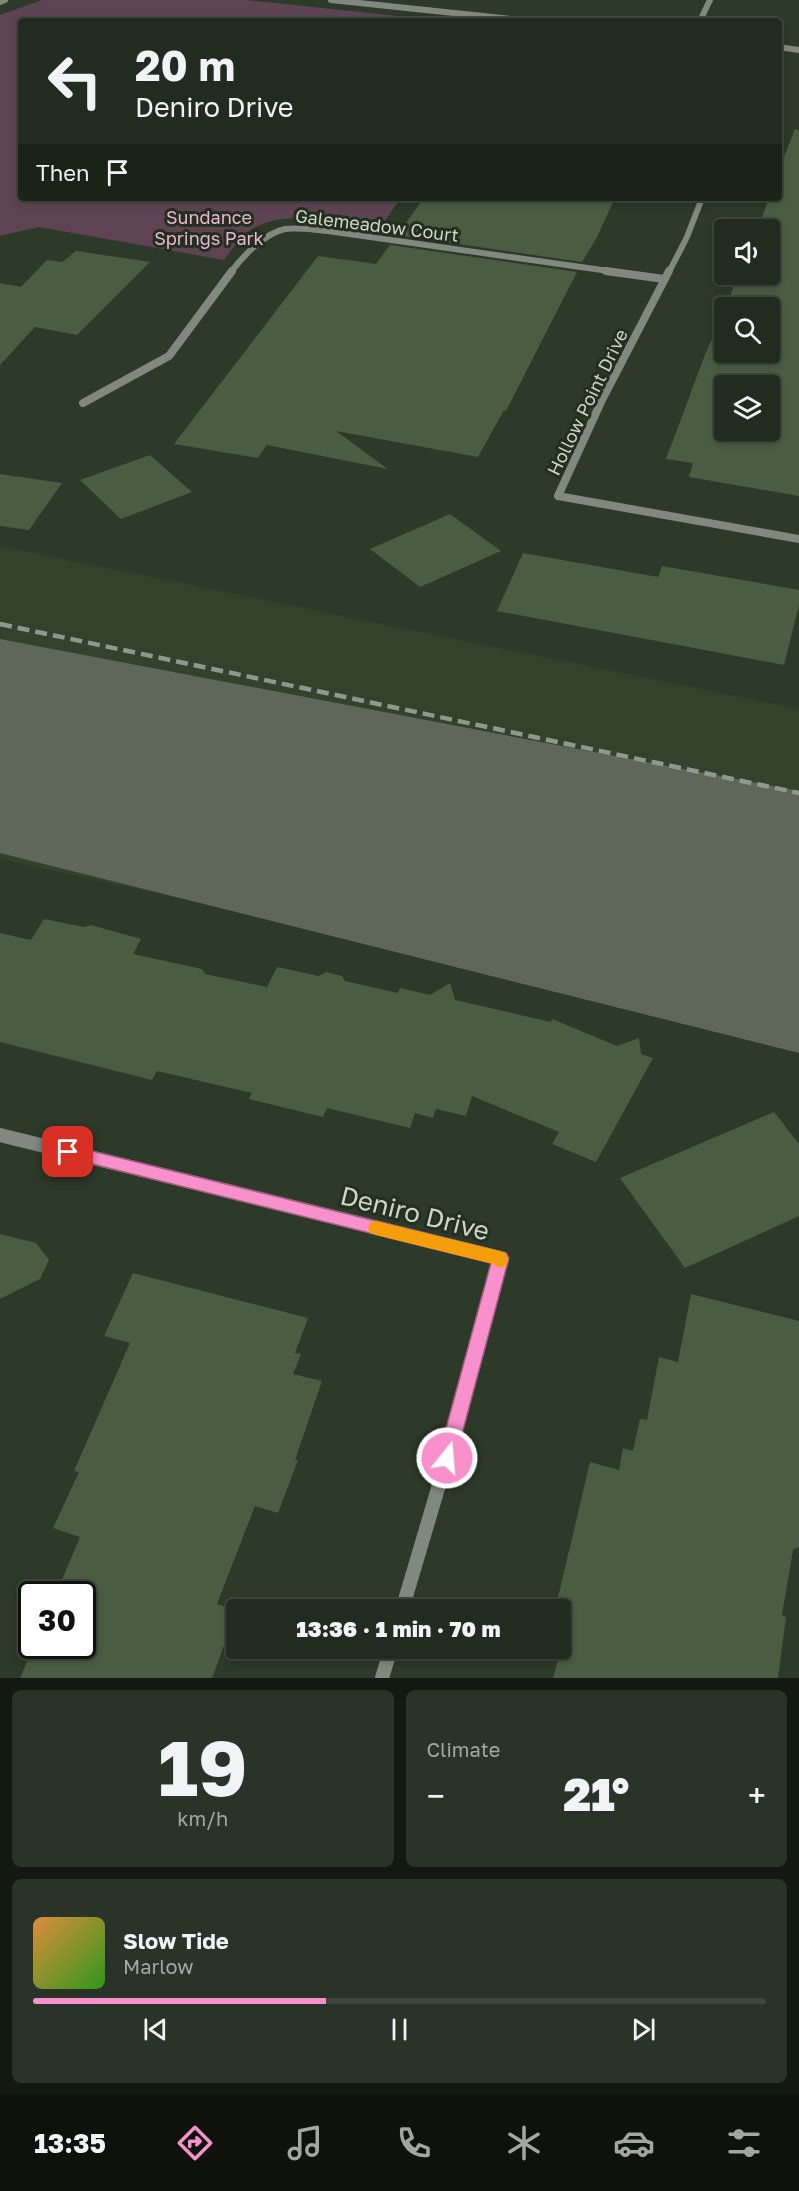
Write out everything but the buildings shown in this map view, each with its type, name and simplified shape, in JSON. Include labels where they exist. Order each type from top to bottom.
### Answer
[{"type":"street","points":[[0,2],[5,0]]},
{"type":"street","points":[[331,0],[369,2],[505,18]]},
{"type":"street","points":[[701,18],[710,0]]},
{"type":"street","points":[[782,48],[799,50]]},
{"type":"street","name":"Hollow Point Drive","points":[[701,201],[687,237],[601,402],[558,496],[799,539]]},
{"type":"street","name":"Galemeadow Court","points":[[83,403],[170,356],[239,261],[271,234],[286,229],[328,231],[664,279]]},
{"type":"street","name":"Deniro Drive","points":[[0,1135],[500,1258],[460,1414],[405,1599]]},
{"type":"street","points":[[382,1678],[387,1659]]},
{"type":"shaded area","points":[[0,546],[799,709],[799,1034],[0,859]]},
{"type":"green space","name":"Sundance Springs Park","points":[[42,0],[246,0],[417,18],[18,18],[18,201],[399,201],[381,226],[330,219],[291,218],[257,226],[244,235],[224,260],[39,227],[0,236],[0,15]]},
{"type":"runway","points":[[0,746],[799,922]]},
{"type":"railway","points":[[4,625],[0,624],[799,793]]},
{"type":"slow traffic","points":[[376,1228],[500,1258],[500,1261]]},
{"type":"route","points":[[68,1152],[500,1258],[447,1458]]}]
